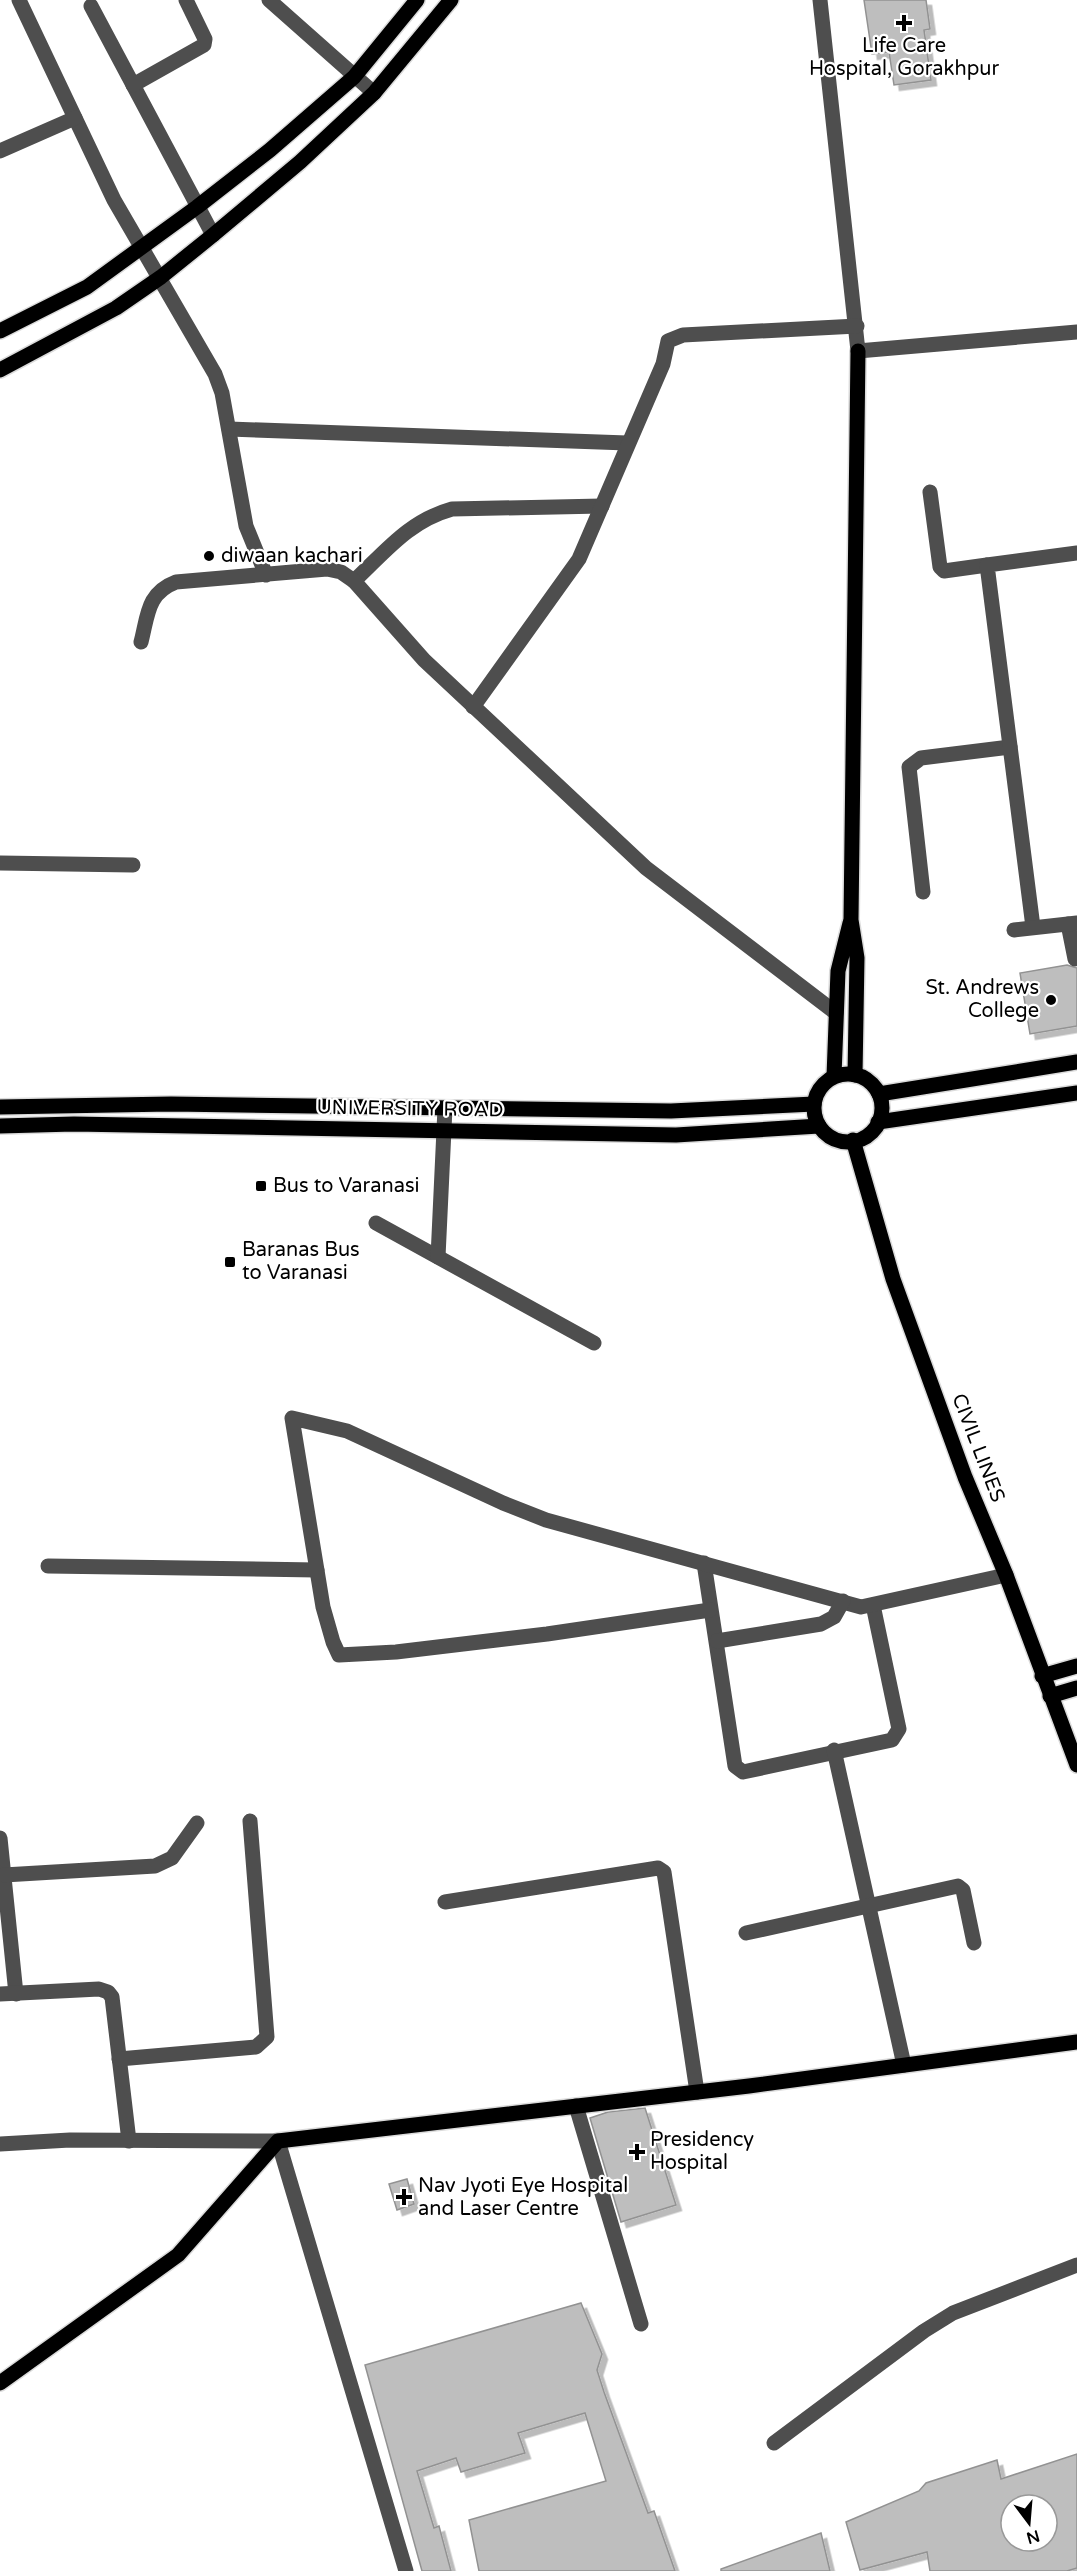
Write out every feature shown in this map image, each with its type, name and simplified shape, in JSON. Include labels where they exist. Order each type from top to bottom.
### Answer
[{"type":"main road","points":[[0,331],[87,287],[197,207],[270,150],[354,77],[417,0]]},
{"type":"main road","points":[[0,370],[116,308],[161,278],[300,162],[374,93],[451,0]]},
{"type":"main road","points":[[855,1075],[857,958],[851,920],[858,351]]},
{"type":"main road","points":[[834,1077],[840,952],[851,920]]},
{"type":"main road","points":[[879,1094],[1077,1062]]},
{"type":"main road","points":[[855,1075],[865,1079],[879,1094],[881,1105],[878,1122],[870,1133],[853,1140],[838,1140],[819,1126],[814,1104],[821,1088],[834,1077],[855,1075]]},
{"type":"main road","points":[[878,1122],[1077,1093]]},
{"type":"main road","name":"UNIVERSITY ROAD","points":[[0,1107],[171,1104],[671,1110],[814,1104]]},
{"type":"main road","name":"UNIVERSITY ROAD","points":[[0,1126],[74,1124],[676,1135],[819,1126]]},
{"type":"main road","name":"CIVIL LINES","points":[[853,1140],[893,1279],[965,1477],[1006,1575],[1077,1765]]},
{"type":"main road","points":[[1042,1676],[1077,1666]]},
{"type":"main road","points":[[1050,1696],[1077,1688]]},
{"type":"main road","points":[[0,2383],[178,2255],[278,2142],[697,2092],[1077,2042]]},
{"type":"street","points":[[19,0],[114,200],[215,374],[246,526],[266,575]]},
{"type":"street","points":[[133,85],[204,45],[205,39],[186,0]]},
{"type":"street","points":[[269,0],[374,93]]},
{"type":"street","points":[[820,0],[858,351],[1077,332]]},
{"type":"street","points":[[91,6],[213,235]]},
{"type":"street","points":[[0,151],[75,118]]},
{"type":"street","points":[[473,707],[563,585],[579,559],[627,443],[663,364],[668,341],[683,335],[857,326]]},
{"type":"street","points":[[228,429],[627,443]]},
{"type":"street","points":[[930,492],[940,567],[944,571],[1077,553]]},
{"type":"street","points":[[354,580],[417,523],[438,513],[452,509],[602,506]]},
{"type":"street","points":[[987,565],[1033,927]]},
{"type":"street","points":[[141,642],[152,599],[165,587],[176,582],[327,569],[341,572],[354,580],[424,660],[646,868],[836,1013]]},
{"type":"street","points":[[923,892],[909,767],[921,758],[1010,747]]},
{"type":"street","points":[[0,863],[133,865]]},
{"type":"street","points":[[1014,930],[1073,923],[1075,959]]},
{"type":"street","points":[[438,1257],[445,1108]]},
{"type":"street","points":[[376,1222],[594,1343]]},
{"type":"street","points":[[710,1610],[535,1635],[339,1655],[322,1607],[292,1418],[346,1431],[503,1503],[546,1520],[861,1607],[1006,1575]]},
{"type":"street","points":[[704,1563],[735,1766],[738,1771],[892,1740],[899,1729],[873,1605]]},
{"type":"street","points":[[48,1566],[317,1570]]},
{"type":"street","points":[[717,1641],[821,1624],[834,1617],[843,1601]]},
{"type":"street","points":[[834,1750],[904,2065]]},
{"type":"street","points":[[119,2059],[256,2047],[267,2037],[250,1821]]},
{"type":"street","points":[[4,1875],[155,1866],[172,1858],[196,1823]]},
{"type":"street","points":[[0,1838],[16,1994]]},
{"type":"street","points":[[445,1902],[658,1868],[664,1872],[697,2092]]},
{"type":"street","points":[[746,1933],[958,1886],[963,1890],[974,1943]]},
{"type":"street","points":[[0,1994],[99,1989],[108,1992],[112,1997],[129,2141]]},
{"type":"street","points":[[576,2106],[640,2324]]},
{"type":"street","points":[[0,2144],[70,2140],[278,2142],[406,2571]]},
{"type":"street","points":[[774,2443],[924,2331],[953,2313],[1077,2265]]},
{"type":"building","points":[[864,0],[926,0],[930,29],[924,30],[931,80],[894,85],[889,52],[872,54]]},
{"type":"building","name":"St. Andrews College","points":[[1067,965],[1077,968],[1077,1026],[1030,1034],[1020,973]]},
{"type":"building","points":[[645,2108],[676,2205],[621,2222],[590,2118],[608,2112]]},
{"type":"building","points":[[407,2179],[414,2204],[397,2210],[389,2184]]},
{"type":"building","points":[[581,2303],[602,2354],[597,2370],[604,2392],[648,2513],[654,2511],[675,2571],[479,2571],[469,2520],[606,2481],[585,2413],[518,2433],[525,2453],[461,2472],[456,2458],[417,2471],[434,2528],[439,2526],[451,2571],[422,2571],[365,2365]]},
{"type":"building","points":[[1077,2454],[1077,2568],[1067,2571],[930,2571],[927,2552],[860,2570],[846,2522],[919,2491],[926,2483],[997,2460],[1001,2479]]},
{"type":"building","points":[[821,2533],[830,2571],[721,2571],[721,2569]]},
{"type":"place","name":"Life Care Hospital, Gorakhpur","points":[[904,23]]},
{"type":"place","name":"diwaan kachari","points":[[209,556]]},
{"type":"place","name":"St. Andrews College","points":[[1051,1000]]},
{"type":"place","name":"Bus to Varanasi","points":[[261,1186]]},
{"type":"place","name":"Baranas Bus to Varanasi","points":[[230,1262]]},
{"type":"place","name":"Presidency Hospital","points":[[637,2152]]},
{"type":"place","name":"Nav Jyoti Eye Hospital and Laser Centre","points":[[404,2197]]}]
